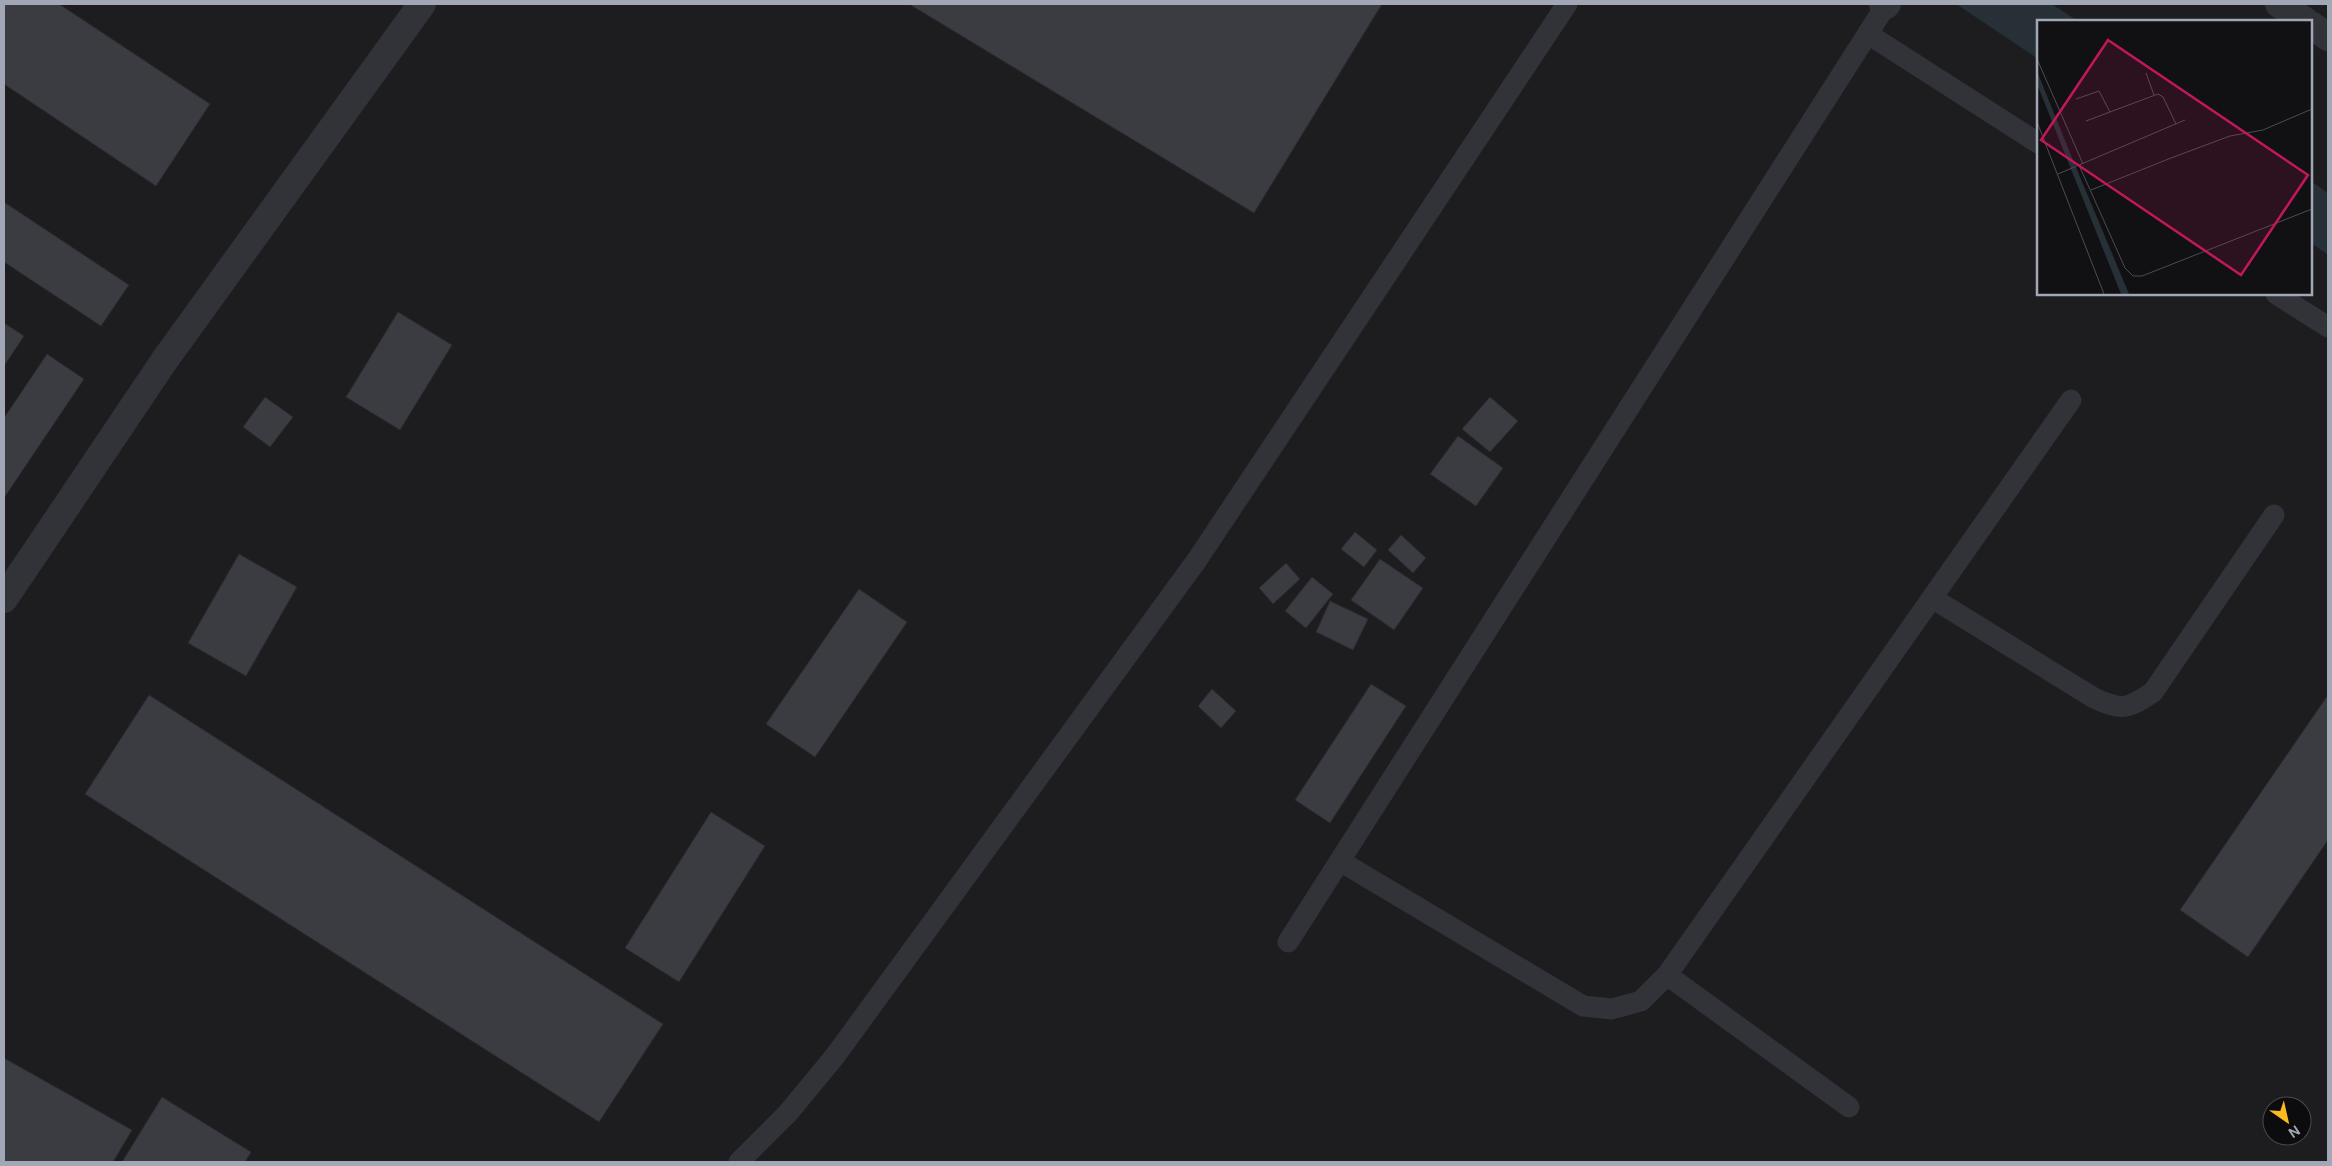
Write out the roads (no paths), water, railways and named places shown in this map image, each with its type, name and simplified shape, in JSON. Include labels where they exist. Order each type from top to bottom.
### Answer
[{"type":"street","points":[[4,599],[164,362],[422,4]]},
{"type":"street","points":[[2279,4],[2303,20]]},
{"type":"street","points":[[2312,26],[2328,36]]},
{"type":"lane","points":[[739,1162],[788,1113],[835,1056],[1197,560],[1566,4]]},
{"type":"lane","points":[[1288,942],[1886,4]]},
{"type":"lane","points":[[1868,34],[2037,142]]},
{"type":"lane","points":[[2278,295],[2328,327]]},
{"type":"lane","points":[[1340,861],[1583,1006],[1612,1009],[1641,1001],[1667,975],[2071,400]]},
{"type":"lane","points":[[1932,598],[2094,698],[2114,707],[2134,705],[2153,692],[2274,515]]},
{"type":"lane","points":[[1667,975],[1850,1107]]}]
